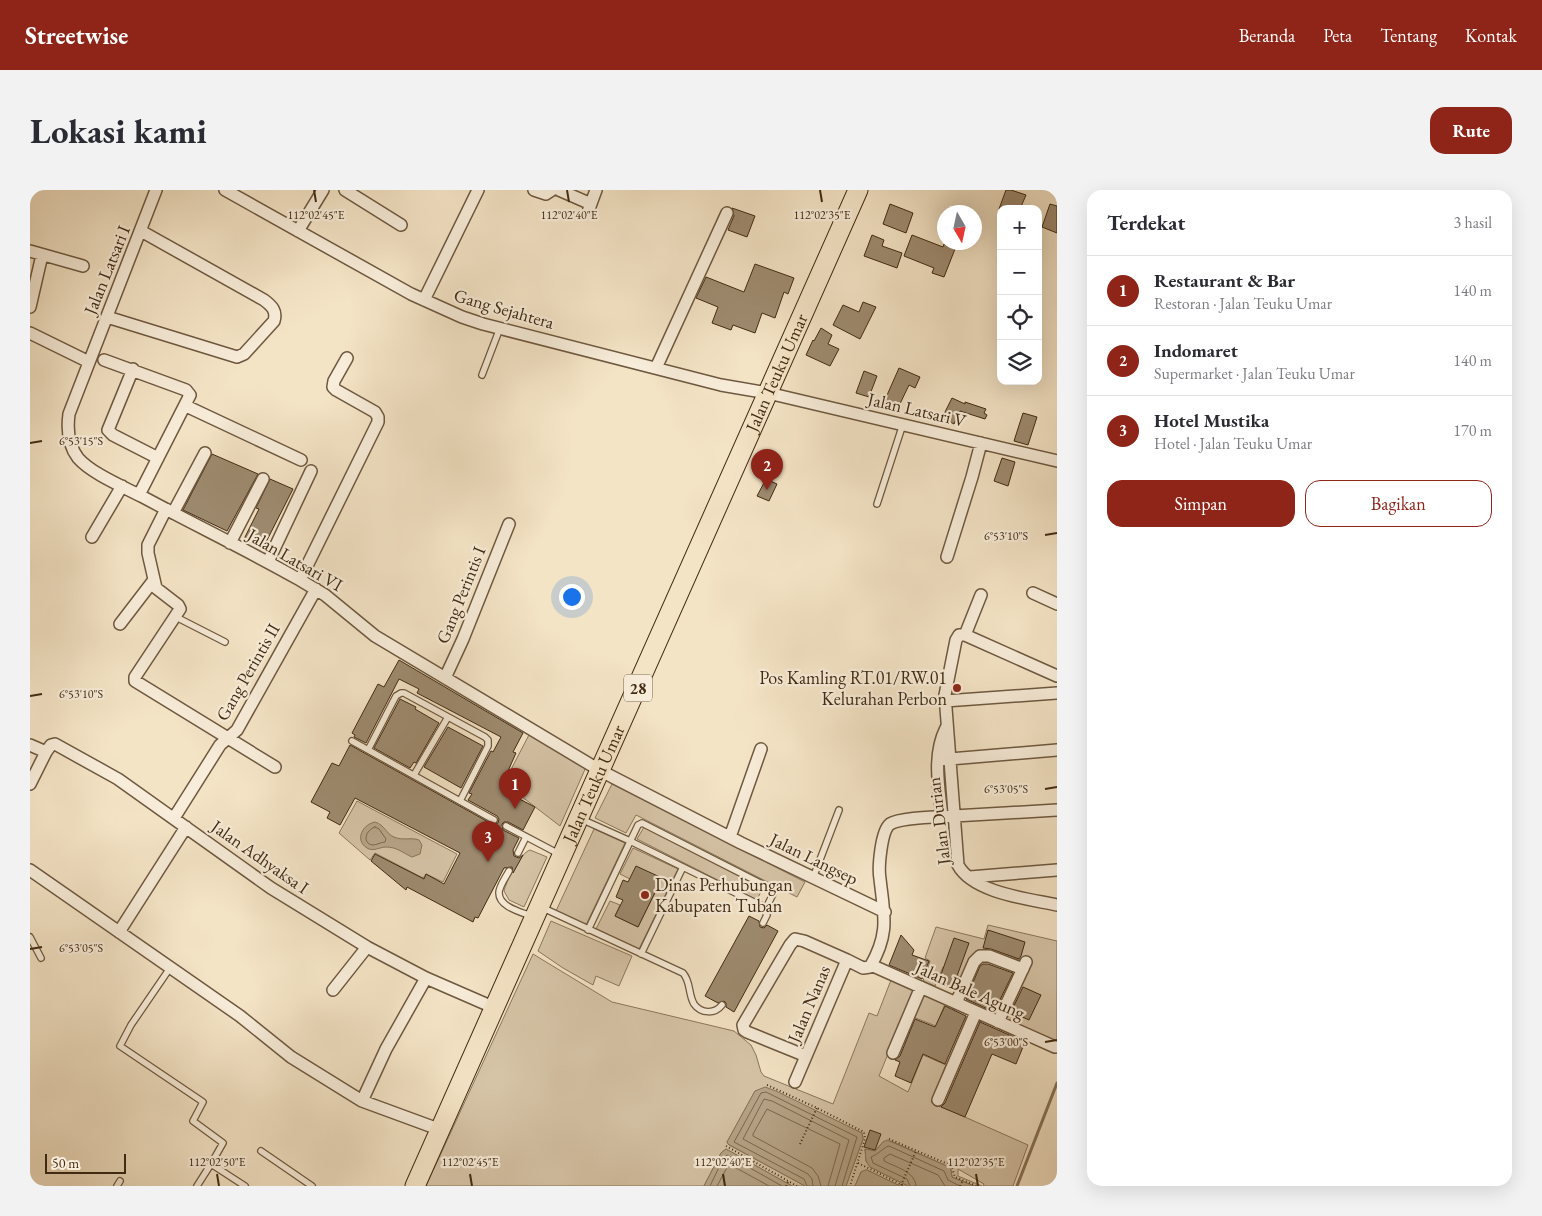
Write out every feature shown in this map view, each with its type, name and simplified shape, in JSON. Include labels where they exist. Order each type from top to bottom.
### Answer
[{"type":"highway","name":"Jalan Teuku Umar","points":[[415,1186],[858,190]]},
{"type":"street","name":"Jalan Latsari I","points":[[89,362],[156,190]]},
{"type":"street","name":"Gang Sejahtera","points":[[226,190],[424,300],[462,317],[729,387],[768,392]]},
{"type":"street","points":[[298,231],[323,190]]},
{"type":"street","points":[[345,190],[400,225]]},
{"type":"street","points":[[424,300],[478,190]]},
{"type":"street","points":[[534,190],[546,194],[552,190]]},
{"type":"street","points":[[559,190],[590,206],[596,190]]},
{"type":"street","points":[[656,368],[727,213]]},
{"type":"street","points":[[107,318],[237,357],[244,354],[274,321],[276,316],[274,309],[264,300],[141,231]]},
{"type":"street","points":[[30,251],[83,266]]},
{"type":"street","points":[[30,306],[42,255]]},
{"type":"street","points":[[30,333],[89,362]]},
{"type":"street","points":[[300,580],[378,422],[378,416],[375,412],[336,390],[333,386],[348,358]]},
{"type":"street","points":[[104,360],[133,369],[186,390],[190,395],[139,495]]},
{"type":"street","name":"Jalan Latsari VI","points":[[89,362],[69,414],[68,428],[72,449],[83,463],[122,486],[316,589],[330,598],[375,636],[601,771]]},
{"type":"street","points":[[133,369],[108,430],[113,435],[158,458]]},
{"type":"street","name":"Jalan Latsari V","points":[[768,392],[1057,461]]},
{"type":"street","points":[[186,406],[301,460]]},
{"type":"street","points":[[947,557],[981,443]]},
{"type":"street","points":[[205,453],[148,545],[153,581],[158,591],[180,607],[176,617],[134,680],[137,684],[274,767]]},
{"type":"street","points":[[268,562],[312,471]]},
{"type":"street","points":[[230,543],[263,479]]},
{"type":"street","points":[[92,537],[122,486]]},
{"type":"street","name":"Gang Perintis I","points":[[445,678],[463,639],[509,524]]},
{"type":"street","points":[[120,624],[153,581]]},
{"type":"street","name":"Gang Perintis II","points":[[174,818],[220,745],[236,730],[316,589]]},
{"type":"street","points":[[1033,593],[1057,604]]},
{"type":"street","points":[[981,595],[965,635],[1057,676]]},
{"type":"street","name":"Jalan Durian","points":[[965,635],[959,636],[956,640],[946,684],[945,701],[958,865],[963,872],[989,889],[1057,905]]},
{"type":"street","points":[[945,701],[1057,692]]},
{"type":"street","name":"Jalan Durian","points":[[942,817],[938,749],[947,725]]},
{"type":"street","name":"Jalan Adhyaksa I","points":[[46,752],[50,745],[55,744],[118,779],[270,888],[367,947],[426,978],[495,1008]]},
{"type":"street","points":[[30,745],[46,752],[30,784]]},
{"type":"street","points":[[730,837],[761,749]]},
{"type":"street","points":[[938,760],[1057,750]]},
{"type":"street","name":"Jalan Langsep","points":[[601,771],[813,879],[884,912]]},
{"type":"street","points":[[942,817],[1057,810]]},
{"type":"street","name":"Jalan Langsep","points":[[884,912],[879,874],[886,829],[891,824],[901,821],[942,817]]},
{"type":"street","points":[[119,932],[186,827]]},
{"type":"street","points":[[30,870],[240,1016],[291,1057],[362,1102],[441,1130]]},
{"type":"street","points":[[970,877],[1057,870]]},
{"type":"street","points":[[871,965],[884,932],[884,912]]},
{"type":"street","points":[[806,1056],[747,1032],[743,1027],[744,1022],[790,944],[795,939],[804,940],[847,960]]},
{"type":"street","points":[[333,990],[367,947]]},
{"type":"street","points":[[956,1003],[974,962],[980,956],[989,956],[1025,965],[998,1022]]},
{"type":"street","name":"Jalan Nanas","points":[[795,1082],[847,960],[865,968],[871,965]]},
{"type":"street","name":"Jalan Bale Agung","points":[[871,965],[1054,1047]]},
{"type":"street","points":[[362,1102],[386,1049],[426,978]]},
{"type":"street","points":[[893,1053],[921,987]]},
{"type":"street","points":[[938,1100],[976,1012]]},
{"type":"lane","points":[[482,375],[500,328]]},
{"type":"lane","points":[[877,504],[903,424]]},
{"type":"lane","points":[[176,617],[225,642]]},
{"type":"lane","points":[[368,750],[396,696],[400,693],[404,693],[485,737],[489,743],[460,801]]},
{"type":"lane","points":[[414,776],[448,717]]},
{"type":"lane","points":[[352,741],[494,820]]},
{"type":"lane","points":[[813,879],[839,810]]},
{"type":"lane","points":[[580,818],[762,906],[767,915],[763,923]]},
{"type":"lane","points":[[588,930],[638,825],[645,823],[770,889],[772,896],[769,904],[762,906]]},
{"type":"lane","points":[[506,826],[563,856]]},
{"type":"lane","points":[[518,852],[526,838]]},
{"type":"lane","points":[[641,954],[683,867]]},
{"type":"lane","points":[[509,870],[499,891],[501,899],[509,907],[538,912],[588,930],[683,973],[687,979],[694,1003],[697,1006],[715,1012],[722,1005]]},
{"type":"lane","points":[[30,937],[41,958]]},
{"type":"lane","points":[[170,968],[131,1025],[120,1046],[202,1101],[203,1104],[193,1121],[224,1143],[197,1186]]},
{"type":"lane","points":[[261,1152],[312,1186]]},
{"type":"lane","points":[[211,1164],[245,1186]]},
{"type":"path","points":[[767,1085],[817,1108],[865,1134],[850,1186]]},
{"type":"path","points":[[800,1144],[817,1108]]},
{"type":"path","points":[[889,1139],[951,1166],[955,1176],[977,1186]]},
{"type":"path","points":[[726,1146],[797,1186]]},
{"type":"path","points":[[858,1163],[903,1185],[916,1151]]},
{"type":"path","points":[[960,1186],[963,1180]]},
{"type":"path","points":[[786,1186],[788,1182]]},
{"type":"shaded area","points":[[531,731],[586,767],[560,826],[504,783]]},
{"type":"shaded area","points":[[612,784],[805,882],[797,897],[636,815],[626,833],[595,818]]},
{"type":"shaded area","points":[[357,801],[457,854],[443,882],[426,874],[423,878],[375,853],[370,860],[339,833]]},
{"type":"shaded area","points":[[644,827],[763,887],[757,900],[637,839]]},
{"type":"shaded area","points":[[594,829],[625,843],[586,925],[556,911]]},
{"type":"shaded area","points":[[633,848],[678,869],[639,949],[596,929],[610,901],[620,905],[615,916],[638,927],[662,879],[630,879],[620,874]]},
{"type":"shaded area","points":[[530,850],[547,857],[524,907],[509,900],[504,891],[510,875],[518,862]]},
{"type":"shaded area","points":[[551,921],[632,956],[619,986],[596,976],[593,985],[538,951]]},
{"type":"shaded area","points":[[988,925],[1057,941],[1057,1044],[1004,1021],[1030,963],[982,950],[972,957],[962,978],[943,967],[935,986],[923,981],[930,961],[925,958],[936,927],[984,939]]},
{"type":"shaded area","points":[[533,954],[612,1002],[734,1031],[751,1045],[764,1076],[833,1104],[869,1013],[877,1016],[891,980],[914,990],[879,1076],[908,1092],[923,1055],[946,1065],[931,1102],[1028,1145],[1013,1186],[983,1186],[984,1184],[958,1169],[958,1176],[982,1186],[974,1186],[952,1177],[949,1167],[891,1141],[883,1142],[875,1151],[865,1149],[866,1161],[870,1167],[908,1186],[900,1186],[867,1170],[861,1172],[855,1186],[846,1186],[863,1139],[862,1133],[767,1088],[755,1091],[727,1142],[729,1145],[805,1186],[792,1186],[726,1149],[721,1153],[704,1186],[426,1186]]},
{"type":"shaded area","points":[[923,994],[945,1004],[936,1026],[913,1017]]},
{"type":"water","points":[[375,822],[394,837],[419,840],[422,845],[420,854],[412,857],[390,847],[372,850],[367,848],[361,841],[362,833],[367,826]]},
{"type":"water","points":[[765,1087],[862,1133],[863,1139],[846,1186],[805,1186],[728,1144],[727,1142],[755,1091]]},
{"type":"water","points":[[887,1140],[949,1167],[952,1177],[974,1186],[908,1186],[870,1167],[866,1161],[865,1149],[875,1151]]},
{"type":"water","points":[[726,1149],[792,1186],[704,1186],[721,1153]]},
{"type":"water","points":[[865,1170],[900,1186],[855,1186],[861,1172]]},
{"type":"building","points":[[1006,190],[1026,195],[1022,205],[1000,205]]},
{"type":"building","points":[[890,204],[913,213],[906,233],[883,224]]},
{"type":"building","points":[[1050,204],[1057,206],[1057,233],[1042,227]]},
{"type":"building","points":[[732,208],[755,216],[747,237],[728,230],[734,216]]},
{"type":"building","points":[[872,235],[884,240],[882,246],[902,253],[897,268],[864,256]]},
{"type":"building","points":[[912,235],[937,245],[937,250],[955,250],[944,277],[932,273],[934,268],[904,256]]},
{"type":"building","points":[[755,264],[794,278],[788,294],[784,292],[775,318],[762,313],[755,333],[733,325],[731,330],[712,323],[718,307],[696,298],[706,277],[744,292]]},
{"type":"building","points":[[863,302],[876,307],[860,339],[833,325],[843,305],[859,312]]},
{"type":"building","points":[[821,328],[832,335],[828,344],[839,349],[830,366],[806,355]]},
{"type":"building","points":[[899,368],[920,377],[915,388],[909,385],[898,408],[884,402]]},
{"type":"building","points":[[864,371],[877,376],[869,397],[856,393]]},
{"type":"building","points":[[952,398],[965,404],[965,402],[986,409],[984,413],[987,415],[985,419],[960,411],[954,424],[942,418]]},
{"type":"building","points":[[1023,413],[1037,417],[1028,445],[1014,441]]},
{"type":"building","points":[[212,454],[258,474],[227,531],[183,510]]},
{"type":"building","points":[[1002,458],[1015,462],[1008,486],[994,481]]},
{"type":"building","points":[[270,479],[293,489],[263,548],[244,539],[259,509],[256,508]]},
{"type":"building","points":[[766,479],[777,484],[769,501],[757,496]]},
{"type":"building","points":[[399,660],[523,733],[513,752],[516,753],[500,789],[535,807],[523,830],[508,822],[502,824],[503,830],[519,838],[513,850],[514,856],[519,858],[523,855],[513,873],[512,867],[504,868],[478,918],[475,917],[473,922],[407,887],[406,890],[371,861],[375,854],[424,879],[426,874],[444,884],[460,853],[355,798],[340,825],[327,818],[330,812],[311,802],[332,763],[339,766],[350,745],[492,824],[498,823],[499,819],[497,816],[468,800],[472,794],[469,793],[491,751],[493,752],[501,737],[417,693],[419,689],[399,679],[366,743],[354,737],[355,735],[352,733],[378,684],[384,687]]},
{"type":"building","points":[[400,699],[416,707],[415,709],[439,723],[416,763],[414,762],[410,768],[374,748]]},
{"type":"building","points":[[448,727],[483,746],[461,788],[424,767]]},
{"type":"building","name":"Dinas Perhubungan Kabupaten Tuban","points":[[636,866],[662,878],[638,927],[615,916],[623,900],[616,897],[623,880],[628,882]]},
{"type":"building","points":[[749,916],[759,921],[760,927],[764,928],[767,925],[778,931],[734,1012],[726,1007],[724,1001],[718,1003],[705,996]]},
{"type":"building","points":[[988,930],[1025,942],[1019,959],[983,948]]},
{"type":"building","points":[[901,935],[914,950],[912,955],[929,961],[922,979],[889,965]]},
{"type":"building","points":[[954,938],[969,943],[954,989],[938,983]]},
{"type":"building","points":[[983,964],[1013,973],[994,1012],[966,999],[980,966]]},
{"type":"building","points":[[1023,987],[1041,995],[1029,1020],[1011,1012]]},
{"type":"building","points":[[945,1006],[966,1016],[945,1064],[923,1054],[911,1083],[895,1076],[900,1062],[895,1060],[900,1056],[915,1019],[935,1027]]},
{"type":"building","points":[[980,1022],[1025,1042],[1016,1064],[992,1054],[965,1117],[941,1107],[945,1103]]},
{"type":"building","points":[[870,1130],[881,1134],[875,1150],[864,1147]]},
{"type":"waterway","points":[[1017,1186],[1057,1083]]},
{"type":"place","name":"Indomaret","points":[[767,490]]},
{"type":"place","name":"Pos Kamling RT.01/RW.01 Kelurahan Perbon","points":[[957,688]]},
{"type":"place","name":"Restaurant & Bar","points":[[515,809]]},
{"type":"place","name":"Hotel Mustika","points":[[488,862]]},
{"type":"place","name":"Dinas Perhubungan Kabupaten Tuban","points":[[645,895]]}]
